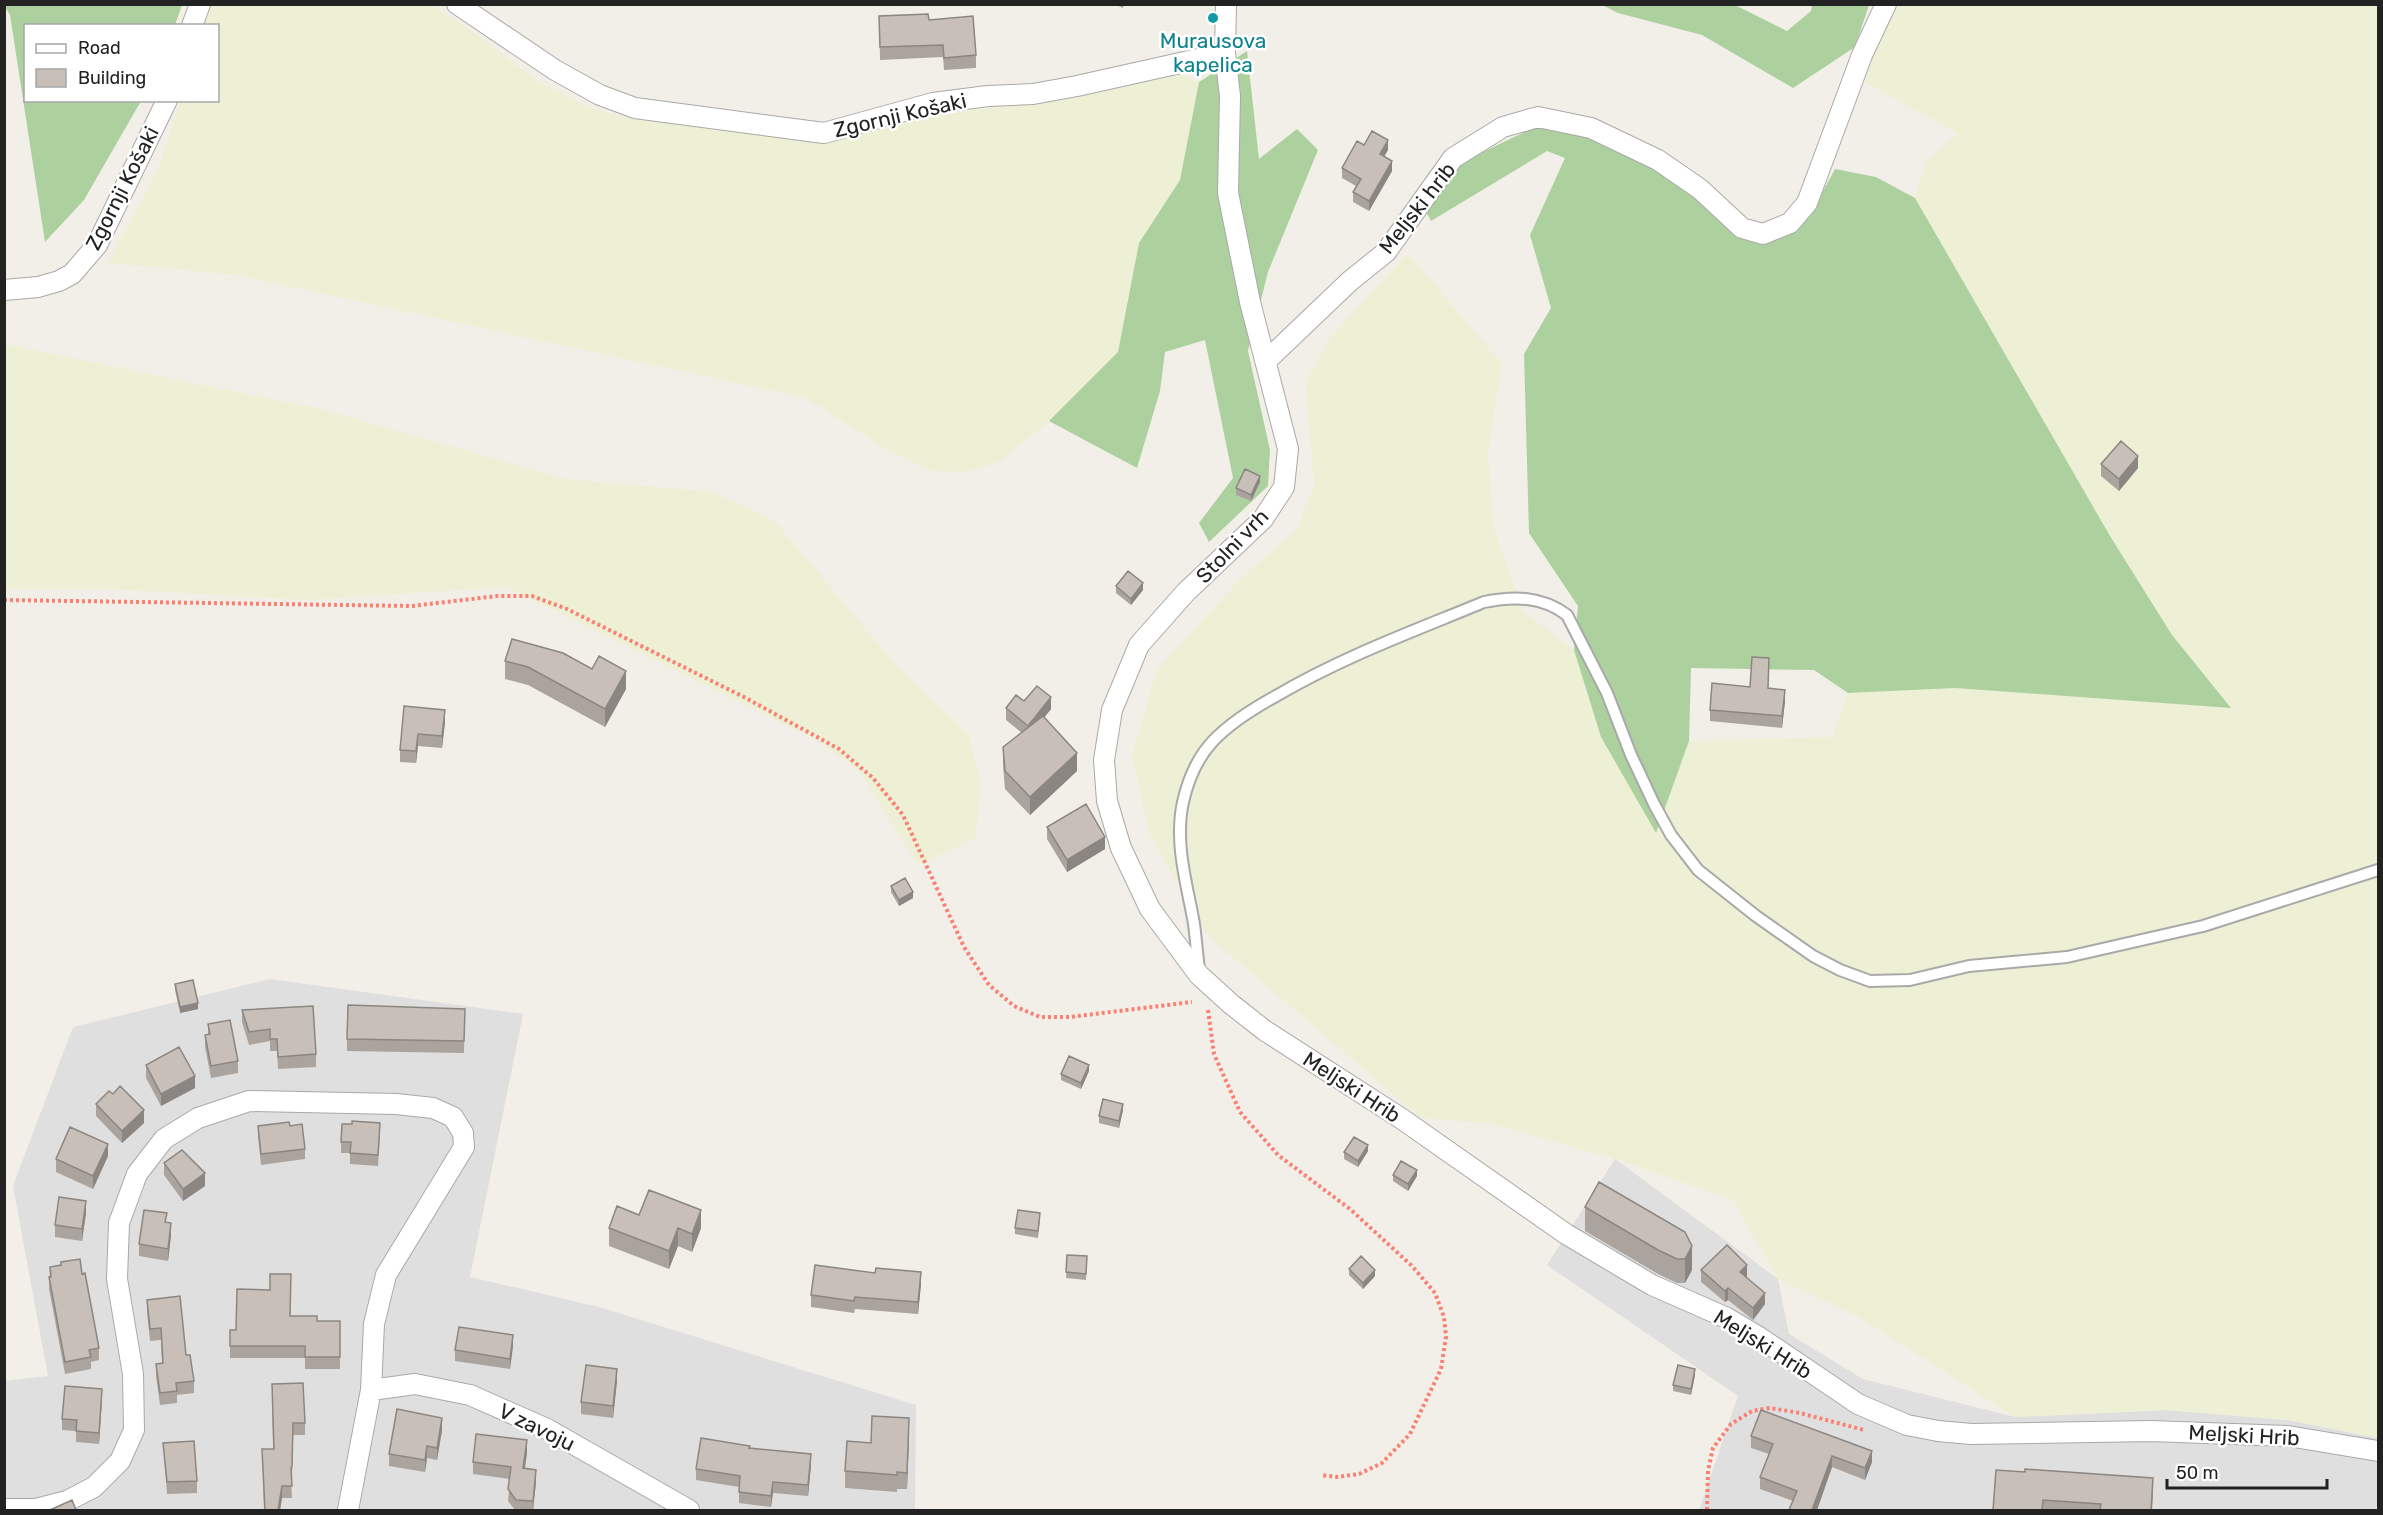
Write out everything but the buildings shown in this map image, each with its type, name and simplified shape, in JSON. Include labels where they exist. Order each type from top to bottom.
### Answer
[{"type":"street","points":[[193,24],[200,4]]},
{"type":"street","name":"Zgornji Košaki","points":[[457,4],[555,70],[600,95],[635,108],[824,133],[933,103],[988,96],[1033,94],[1225,53]]},
{"type":"street","name":"Stolni vrh","points":[[1199,975],[1150,909],[1121,848],[1107,801],[1104,760],[1112,710],[1139,645],[1186,592],[1263,519],[1284,487],[1288,448],[1250,302],[1228,193],[1230,96],[1225,53],[1226,4]]},
{"type":"street","name":"Meljski hrib","points":[[1266,361],[1350,281],[1386,252],[1453,158],[1503,127],[1538,117],[1591,128],[1658,160],[1700,189],[1742,228],[1763,234],[1790,223],[1807,203],[1862,55],[1886,4]]},
{"type":"street","name":"Zgornji Košaki","points":[[4,290],[38,287],[59,281],[72,274],[97,245],[166,102]]},
{"type":"street","name":"Meljski Hrib","points":[[1199,975],[1264,1030],[1402,1119],[1566,1234],[1652,1285],[1726,1318],[1759,1337],[1858,1404],[1907,1425],[1971,1434],[2151,1431],[2288,1436],[2379,1451]]},
{"type":"street","points":[[4,1509],[36,1509],[67,1500],[94,1487],[120,1461],[134,1430],[134,1374],[117,1279],[119,1223],[137,1174],[164,1139],[198,1118],[249,1101],[396,1104],[433,1108],[453,1117],[463,1133],[464,1148],[386,1275],[374,1324],[371,1390],[348,1510]]},
{"type":"street","name":"V zavoju","points":[[371,1390],[415,1384],[470,1395],[547,1429],[689,1510]]},
{"type":"lane","points":[[1199,975],[1194,924],[1183,873],[1180,833],[1183,803],[1192,773],[1212,742],[1245,715],[1298,683],[1355,656],[1484,602],[1504,598],[1529,598],[1556,608],[1567,615],[1607,693],[1631,755],[1654,804],[1671,835],[1698,870],[1756,916],[1813,956],[1840,970],[1870,981],[1910,980],[1970,966],[2067,957],[2203,926],[2379,870]]},
{"type":"path","points":[[4,600],[412,606],[497,596],[532,596],[567,609],[713,682],[839,749],[873,778],[903,815],[964,947],[989,985],[1014,1006],[1040,1017],[1070,1017],[1192,1002]]},
{"type":"path","points":[[1207,1000],[1214,1054],[1240,1112],[1278,1155],[1350,1209],[1412,1266],[1436,1293],[1444,1317],[1446,1337],[1441,1369],[1410,1434],[1382,1463],[1359,1474],[1337,1477],[1321,1475]]},
{"type":"path","points":[[1707,1510],[1708,1471],[1713,1448],[1731,1424],[1752,1411],[1770,1408],[1800,1413],[1859,1430],[1871,1431]]},
{"type":"shaded area","points":[[270,979],[523,1014],[470,1277],[599,1307],[916,1405],[915,1510],[5,1510],[4,1381],[48,1376],[13,1186],[73,1027]]},
{"type":"shaded area","points":[[1615,1159],[1778,1279],[1789,1334],[1863,1379],[2015,1417],[2166,1410],[2288,1420],[2378,1438],[2378,1504],[2375,1510],[1699,1510],[1738,1396],[1547,1265]]},
{"type":"green space","points":[[4,5],[182,5],[175,24],[24,24],[24,102],[140,102],[84,200],[45,242],[10,15]]},
{"type":"green space","points":[[207,5],[431,5],[456,20],[539,82],[593,109],[631,118],[675,122],[824,144],[936,113],[1028,105],[1174,71],[1199,82],[1180,180],[1139,243],[1118,352],[1049,421],[999,462],[966,472],[932,471],[887,450],[806,398],[235,275],[108,263],[158,168],[180,102],[219,102],[219,24],[202,24]]},
{"type":"green space","points":[[1602,5],[1735,5],[1787,31],[1811,11],[1812,5],[1869,5],[1855,47],[1793,88],[1702,35],[1618,13]]},
{"type":"green space","points":[[1894,5],[2378,5],[2378,1438],[2288,1420],[2166,1410],[2015,1417],[1857,1316],[1778,1279],[1733,1200],[1615,1159],[1492,1124],[1421,1118],[1207,935],[1150,835],[1132,757],[1157,670],[1241,578],[1297,530],[1314,484],[1305,382],[1332,336],[1408,253],[1502,364],[1488,453],[1494,529],[1523,611],[1576,652],[1656,832],[1689,741],[1832,737],[1848,693],[1955,688],[2230,708],[2172,635],[2110,536],[1915,198],[1926,163],[1958,133],[1862,81]]},
{"type":"green space","points":[[1247,51],[1259,159],[1297,129],[1318,150],[1268,272],[1248,351],[1270,450],[1268,486],[1209,542],[1199,523],[1233,478],[1205,340],[1165,352],[1160,391],[1137,468],[1049,421],[1118,352],[1139,243],[1180,180],[1199,82]]},
{"type":"green space","points":[[1535,127],[1584,135],[1632,155],[1669,178],[1737,234],[1815,206],[1835,169],[1876,177],[1915,198],[2110,536],[2172,635],[2231,708],[1955,688],[1848,693],[1814,670],[1691,668],[1689,741],[1656,833],[1601,737],[1574,650],[1578,606],[1529,533],[1524,354],[1551,308],[1530,235],[1565,158],[1547,151],[1431,221],[1425,210],[1456,165]]},
{"type":"green space","points":[[5,344],[321,409],[566,479],[713,492],[775,521],[895,664],[968,734],[981,783],[975,839],[918,865],[859,771],[815,739],[506,587],[307,600],[108,589],[5,589]]},
{"type":"place","name":"Murausova kapelica","points":[[1213,18]]}]
